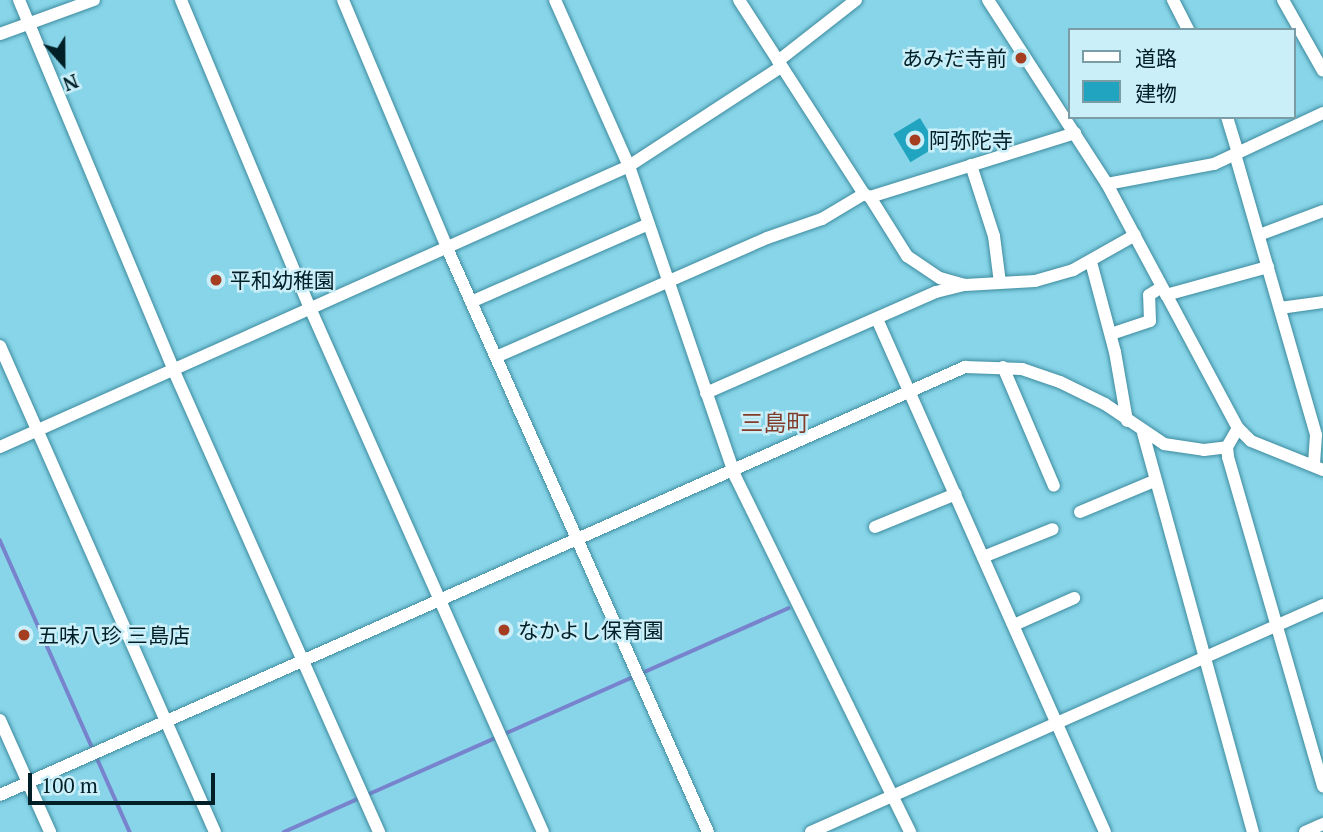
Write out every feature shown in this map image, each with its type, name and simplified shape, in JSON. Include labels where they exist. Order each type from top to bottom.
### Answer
[{"type":"street","points":[[19,0],[173,369],[379,832]]},
{"type":"street","points":[[0,34],[94,0]]},
{"type":"street","points":[[181,0],[310,309],[543,832]]},
{"type":"street","points":[[343,0],[447,248],[708,832]]},
{"type":"street","points":[[555,0],[629,166],[732,469],[910,832]]},
{"type":"street","points":[[740,0],[779,64],[907,256],[940,278],[965,285]]},
{"type":"street","points":[[0,447],[629,166],[779,64],[856,0]]},
{"type":"street","points":[[988,0],[1107,184],[1238,428],[1251,442],[1319,467],[1316,435],[1228,119]]},
{"type":"street","points":[[1173,0],[1187,28]]},
{"type":"street","points":[[1283,0],[1323,71]]},
{"type":"street","points":[[1107,184],[1214,163],[1323,113]]},
{"type":"street","points":[[496,357],[668,281],[822,219],[867,196],[1075,132]]},
{"type":"street","points":[[971,165],[996,246],[1000,283]]},
{"type":"street","points":[[1259,235],[1323,211]]},
{"type":"street","points":[[471,302],[649,224]]},
{"type":"street","points":[[706,393],[936,292],[965,285],[1035,281],[1091,262],[1135,235]]},
{"type":"street","points":[[1091,262],[1111,334],[1127,421]]},
{"type":"street","points":[[1111,334],[1150,321],[1149,295],[1268,267]]},
{"type":"street","points":[[1280,308],[1323,302]]},
{"type":"street","points":[[877,319],[1105,832]]},
{"type":"street","points":[[0,346],[215,832]]},
{"type":"street","points":[[0,794],[965,367],[1003,367],[1060,382],[1164,444],[1204,450],[1227,447]]},
{"type":"street","points":[[1003,367],[1055,486]]},
{"type":"street","points":[[1238,428],[1227,447],[1323,787]]},
{"type":"street","points":[[1143,433],[1154,481],[1253,832]]},
{"type":"street","points":[[1080,512],[1154,481]]},
{"type":"street","points":[[876,527],[956,494]]},
{"type":"street","points":[[984,557],[1052,529]]},
{"type":"street","points":[[1014,625],[1073,598]]},
{"type":"street","points":[[811,832],[1323,605]]},
{"type":"street","points":[[0,720],[50,832]]},
{"type":"street","points":[[1305,832],[1323,824]]},
{"type":"building","name":"阿弥陀寺","points":[[920,118],[937,146],[910,162],[893,134]]},
{"type":"waterway","points":[[0,540],[130,832]]},
{"type":"waterway","points":[[367,795],[788,608]]},
{"type":"waterway","points":[[284,832],[360,798]]},
{"type":"place","name":"あみだ寺前","points":[[1021,58]]},
{"type":"place","name":"阿弥陀寺","points":[[915,140]]},
{"type":"place","name":"平和幼稚園","points":[[216,280]]},
{"type":"place","name":"なかよし保育園","points":[[504,630]]},
{"type":"place","name":"五味八珍 三島店","points":[[24,635]]},
{"type":"district","name":"三島町","points":[[775,423]]}]
